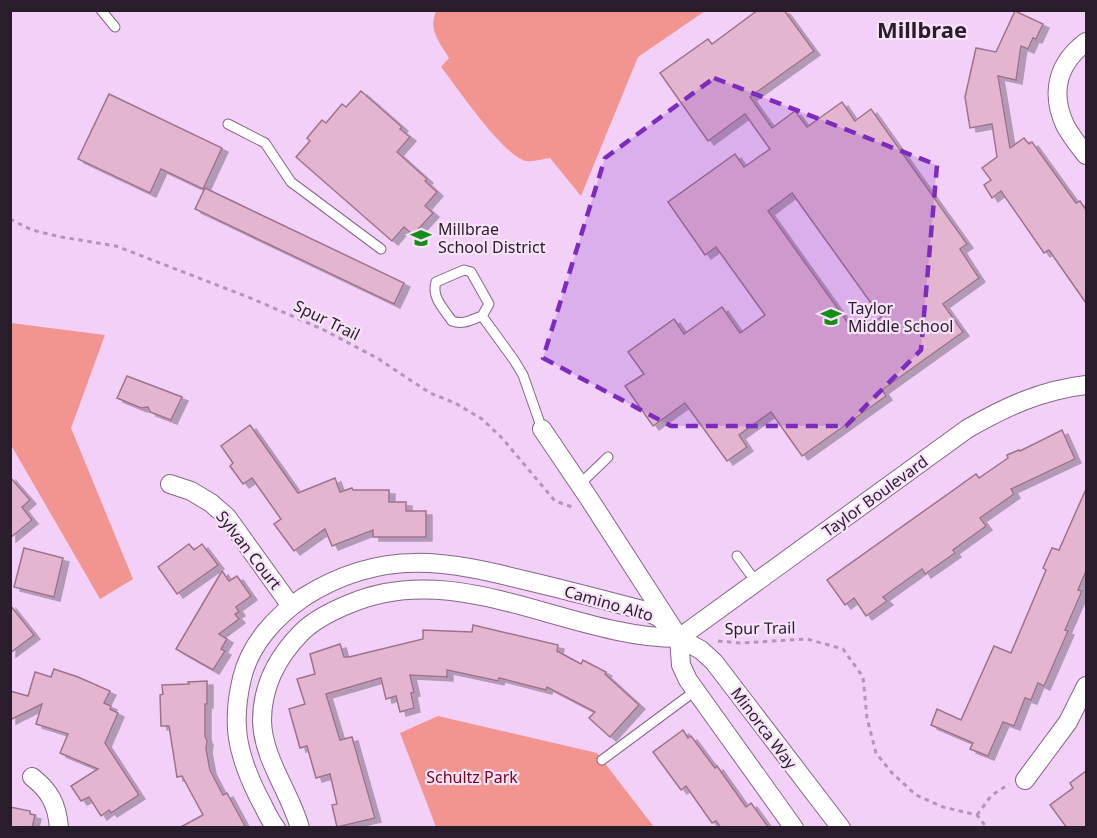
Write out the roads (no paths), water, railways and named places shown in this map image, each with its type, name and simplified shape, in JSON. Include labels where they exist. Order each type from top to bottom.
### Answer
[{"type":"street","points":[[1086,42],[1072,54],[1062,69],[1058,89],[1058,107],[1066,127],[1086,155]]},
{"type":"street","name":"Taylor Boulevard","points":[[679,639],[967,429],[998,411],[1032,397],[1065,387],[1086,385]]},
{"type":"street","name":"Minorca Way","points":[[542,429],[679,639],[681,665],[695,691],[794,828]]},
{"type":"street","name":"Sylvan Court","points":[[170,484],[191,491],[211,503],[227,517],[291,606]]},
{"type":"street","name":"Camino Alto","points":[[276,828],[248,774],[238,748],[235,722],[241,680],[253,649],[268,628],[291,606],[319,588],[353,573],[398,563],[419,561],[449,563],[479,568],[646,611],[660,618],[679,639]]},
{"type":"street","name":"Camino Alto","points":[[300,828],[295,809],[273,764],[265,741],[262,722],[264,701],[277,662],[289,645],[308,627],[331,612],[362,598],[392,591],[419,588],[446,590],[637,636],[679,639]]},
{"type":"street","name":"Minorca Way","points":[[679,639],[701,650],[714,662],[841,828]]},
{"type":"street","points":[[1025,780],[1068,722],[1086,686]]},
{"type":"street","points":[[32,777],[45,787],[54,801],[58,828]]},
{"type":"lane","points":[[101,10],[116,27]]},
{"type":"lane","points":[[228,124],[265,143],[291,182],[381,249]]},
{"type":"lane","points":[[464,270],[471,272],[488,300],[488,307],[482,316],[464,323],[452,321],[435,296],[436,282],[464,270]]},
{"type":"lane","points":[[482,316],[522,375],[542,429]]},
{"type":"lane","points":[[580,484],[608,456]]},
{"type":"lane","points":[[737,556],[756,582]]},
{"type":"lane","points":[[602,759],[695,691]]},
{"type":"place","name":"Millbrae School District","points":[[421,238]]},
{"type":"place","name":"Taylor Middle School","points":[[831,317]]},
{"type":"district","name":"Millbrae","points":[[922,30]]},
{"type":"park label","name":"Schultz Park","points":[[472,777]]}]
